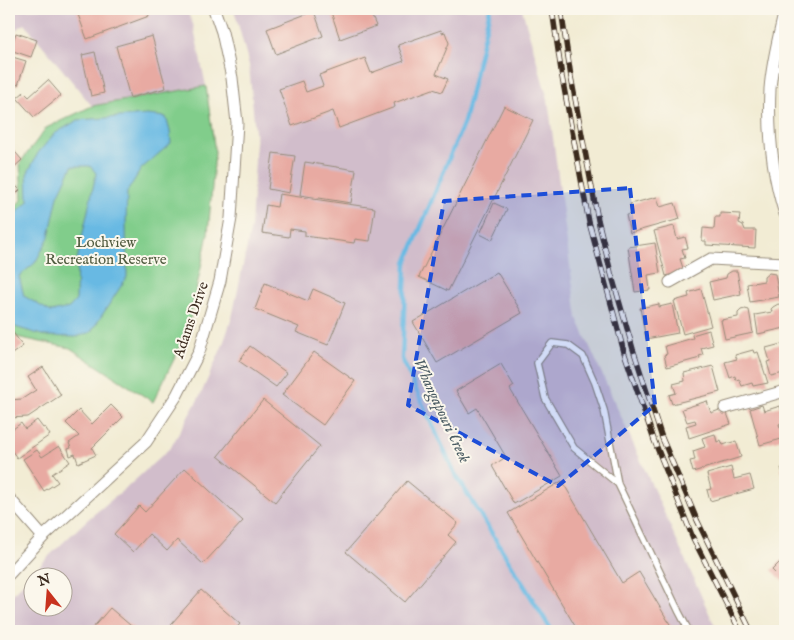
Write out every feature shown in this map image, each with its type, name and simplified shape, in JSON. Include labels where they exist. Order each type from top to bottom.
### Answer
[{"type":"street","name":"Adams Drive","points":[[9,574],[44,537],[146,442],[177,395],[199,352],[220,282],[231,218],[237,123],[232,78],[222,32],[214,9]]},
{"type":"street","points":[[785,10],[776,48],[779,68],[770,89],[770,135],[779,194],[785,214]]},
{"type":"street","points":[[670,282],[711,259],[785,263]]},
{"type":"street","points":[[725,408],[785,391]]},
{"type":"street","points":[[9,498],[44,537]]},
{"type":"lane","points":[[618,484],[574,448],[545,398],[537,363],[552,343],[568,345],[583,356],[604,410],[618,484],[689,631]]},
{"type":"highlighted area","points":[[630,188],[655,405],[558,486],[408,405],[444,201]]},
{"type":"shaded area","points":[[9,9],[186,9],[193,24],[206,86],[92,106],[25,24],[9,34]]},
{"type":"shaded area","points":[[234,9],[522,9],[548,100],[577,318],[717,631],[9,631],[9,598],[22,584],[22,618],[72,618],[72,568],[38,568],[87,520],[171,447],[200,396],[222,347],[232,318],[251,227],[256,143],[249,65]]},
{"type":"green space","name":"Lochview Recreation Reserve","points":[[206,86],[215,152],[208,234],[187,333],[153,402],[70,348],[16,337],[9,327],[9,211],[22,200],[20,163],[46,128],[92,106]]},
{"type":"water","points":[[147,115],[166,117],[171,143],[141,169],[127,192],[127,277],[91,332],[76,337],[45,336],[15,327],[9,318],[9,220],[28,201],[27,174],[38,153],[54,134],[78,120]],"holes":[[[72,166],[90,166],[96,173],[77,260],[76,300],[69,308],[51,312],[24,296],[19,276],[35,263],[49,237],[58,196]]]},
{"type":"building","points":[[9,9],[18,9],[9,15]]},
{"type":"building","points":[[76,9],[147,9],[149,16],[87,39]]},
{"type":"building","points":[[330,9],[369,9],[376,26],[340,39]]},
{"type":"building","points":[[314,11],[323,36],[276,54],[267,29]]},
{"type":"building","points":[[441,30],[442,33],[445,32],[449,43],[436,74],[448,79],[442,92],[433,89],[394,103],[395,107],[339,128],[333,111],[292,126],[279,89],[302,81],[306,92],[323,86],[319,75],[365,58],[371,73],[404,61],[398,45]]},
{"type":"building","points":[[16,33],[37,40],[31,57],[10,50]]},
{"type":"building","points":[[152,36],[166,88],[130,98],[116,46]]},
{"type":"building","points":[[95,52],[104,93],[91,96],[82,55]]},
{"type":"building","points":[[9,56],[26,61],[18,85],[9,82]]},
{"type":"building","points":[[48,80],[61,95],[34,117],[17,98],[24,92],[29,97]]},
{"type":"building","points":[[504,106],[533,120],[448,291],[419,277]]},
{"type":"building","points":[[9,145],[22,160],[11,170],[9,168]]},
{"type":"building","points":[[273,153],[295,156],[289,193],[268,189]]},
{"type":"building","points":[[305,162],[356,170],[351,203],[300,195]]},
{"type":"building","points":[[10,180],[20,190],[9,201],[9,182]]},
{"type":"building","points":[[279,194],[375,208],[370,241],[355,239],[354,243],[305,236],[305,231],[290,229],[289,237],[262,233],[266,205],[277,207]]},
{"type":"building","points":[[657,197],[660,207],[675,203],[680,219],[630,233],[626,215],[632,214],[630,204]]},
{"type":"building","points":[[494,203],[507,209],[492,240],[480,234]]},
{"type":"building","points":[[720,213],[740,214],[739,223],[743,225],[745,230],[756,230],[755,248],[706,245],[706,241],[702,241],[703,228],[714,229],[715,217],[720,217]]},
{"type":"building","points":[[674,226],[677,239],[685,237],[688,248],[682,249],[685,258],[680,259],[684,271],[666,276],[654,231]]},
{"type":"building","points":[[655,243],[660,273],[648,275],[650,290],[635,292],[628,247]]},
{"type":"building","points":[[737,271],[741,294],[713,300],[709,282],[726,278],[727,274]]},
{"type":"building","points":[[497,272],[522,313],[437,363],[413,322]]},
{"type":"building","points":[[769,273],[775,274],[779,297],[750,302],[747,284],[764,281],[764,277]]},
{"type":"building","points":[[265,283],[308,301],[313,289],[345,303],[328,345],[296,332],[299,327],[255,309]]},
{"type":"building","points":[[701,289],[711,326],[683,334],[674,301],[689,297],[688,293]]},
{"type":"building","points":[[659,304],[659,307],[672,304],[678,333],[646,339],[640,308]]},
{"type":"building","points":[[778,304],[782,305],[785,328],[758,334],[755,315],[772,312],[771,309]]},
{"type":"building","points":[[745,309],[749,310],[753,333],[725,339],[721,320],[738,317],[738,313]]},
{"type":"building","points":[[9,327],[23,346],[9,356]]},
{"type":"building","points":[[709,330],[713,345],[701,348],[703,355],[699,356],[700,358],[667,367],[664,355],[667,354],[665,346],[693,338],[692,335]]},
{"type":"building","points":[[785,343],[785,377],[784,373],[771,376],[767,362],[770,361],[766,348]]},
{"type":"building","points":[[250,346],[287,373],[276,387],[239,361]]},
{"type":"building","points":[[753,350],[754,353],[758,352],[768,383],[753,386],[752,383],[742,386],[739,379],[736,380],[735,376],[730,378],[725,362],[737,359],[735,355]]},
{"type":"building","points":[[314,352],[355,381],[323,425],[282,395]]},
{"type":"building","points":[[501,364],[514,386],[510,389],[562,476],[514,504],[492,466],[506,457],[477,408],[469,413],[456,391]]},
{"type":"building","points":[[713,366],[720,392],[672,404],[669,395],[676,393],[673,384],[685,381],[684,373]]},
{"type":"building","points":[[43,367],[61,395],[28,417],[9,418],[9,400],[22,399],[36,390],[28,377]]},
{"type":"building","points":[[263,400],[320,446],[275,502],[218,456]]},
{"type":"building","points":[[707,401],[711,413],[725,408],[731,424],[689,438],[686,426],[696,423],[695,420],[687,422],[682,409]]},
{"type":"building","points":[[111,405],[123,417],[92,448],[96,455],[78,463],[75,454],[70,456],[68,449],[71,448],[69,443],[79,436],[66,423],[79,410],[92,424]]},
{"type":"building","points":[[762,405],[764,411],[780,406],[785,422],[779,424],[780,428],[785,427],[785,438],[760,445],[750,409]]},
{"type":"building","points":[[37,420],[50,435],[17,458],[9,447],[9,432],[21,423],[25,429]]},
{"type":"building","points":[[715,434],[717,442],[721,440],[723,445],[736,441],[741,457],[693,472],[690,461],[695,460],[693,451],[705,447],[702,438]]},
{"type":"building","points":[[59,446],[70,462],[52,474],[58,482],[44,491],[23,459],[37,450],[42,457]]},
{"type":"building","points":[[731,467],[734,479],[750,475],[754,489],[710,501],[707,490],[711,489],[707,474]]},
{"type":"building","points":[[785,467],[785,480],[781,468]]},
{"type":"building","points":[[185,468],[243,521],[203,564],[177,540],[167,551],[149,534],[133,552],[114,534],[139,506],[145,512]]},
{"type":"building","points":[[407,481],[458,523],[448,535],[456,542],[405,602],[346,552]]},
{"type":"building","points":[[562,481],[622,583],[639,572],[674,631],[578,631],[508,513]]},
{"type":"building","points":[[783,559],[785,562],[785,583],[772,570]]},
{"type":"building","points":[[201,590],[240,624],[234,631],[165,631]]},
{"type":"building","points":[[110,608],[137,631],[90,631]]},
{"type":"waterway","name":"Whangapouri Creek","points":[[490,9],[464,122],[406,263],[402,359],[454,472],[552,631]]},
{"type":"railway","points":[[552,9],[562,77],[589,222],[624,352],[654,440],[693,538],[740,631]]},
{"type":"railway","points":[[561,9],[571,77],[598,220],[633,349],[662,438],[697,520],[751,631]]}]
